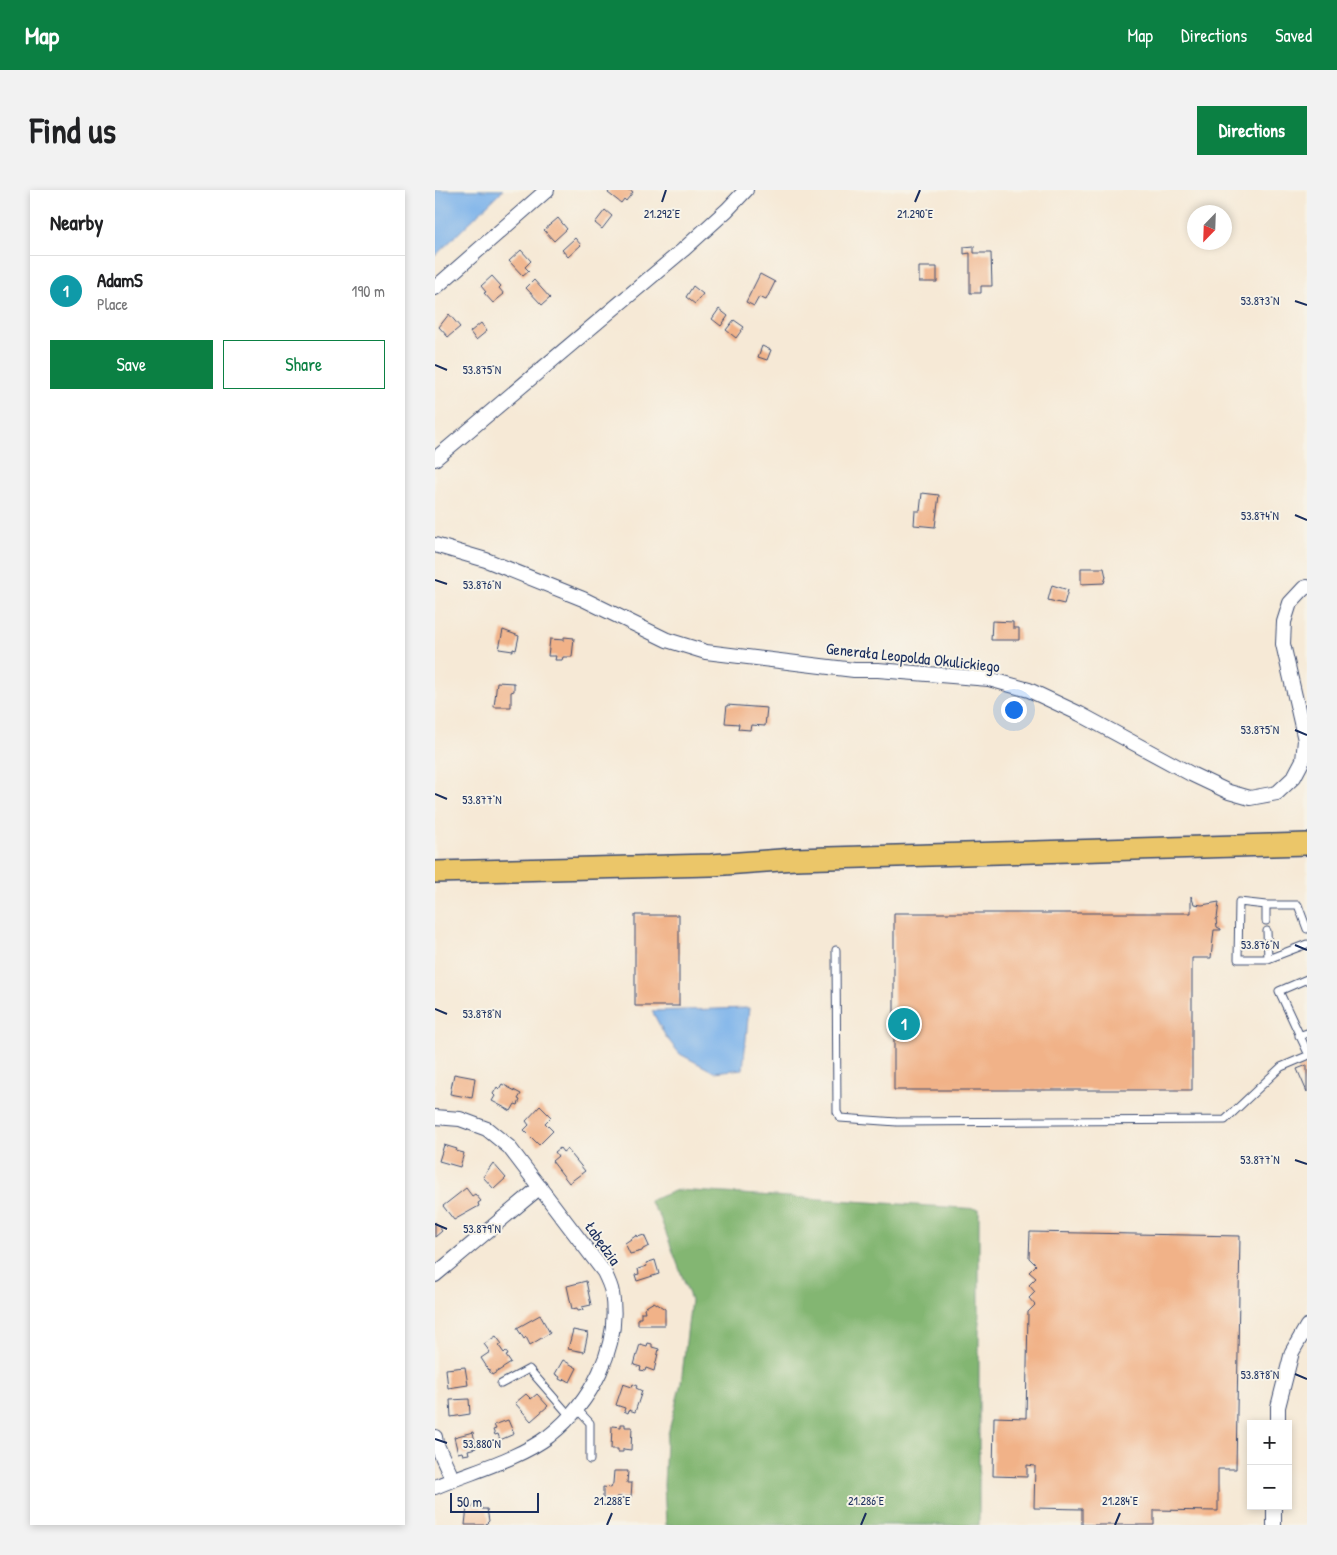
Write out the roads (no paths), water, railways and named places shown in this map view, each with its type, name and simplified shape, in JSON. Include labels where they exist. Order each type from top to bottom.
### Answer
[{"type":"main road","points":[[435,872],[711,865],[795,859],[1307,844]]},
{"type":"main road","points":[[711,865],[795,873],[1307,859]]},
{"type":"street","points":[[435,288],[547,190]]},
{"type":"street","points":[[435,459],[669,262],[727,210],[746,190]]},
{"type":"street","name":"Generała Leopolda Okulickiego","points":[[435,545],[503,567],[583,599],[667,640],[706,652],[855,670],[878,670],[989,679],[1029,690],[1229,792],[1250,798],[1277,793],[1294,777],[1303,760],[1305,740],[1283,644],[1284,622],[1290,603],[1307,587]]},
{"type":"street","name":"Łabędzia","points":[[435,1117],[460,1118],[487,1129],[509,1148],[604,1272],[612,1292],[613,1321],[609,1350],[595,1384],[574,1412],[549,1436],[514,1456],[435,1488]]},
{"type":"street","points":[[435,1275],[540,1187]]},
{"type":"street","points":[[1278,1420],[1278,1407],[1292,1352],[1307,1326]]},
{"type":"street","points":[[435,1437],[453,1480]]},
{"type":"street","points":[[1274,1510],[1274,1525]]},
{"type":"lane","points":[[1307,929],[1298,905],[1266,905],[1239,902],[1238,960],[1268,959],[1307,944]]},
{"type":"lane","points":[[1266,905],[1266,921]]},
{"type":"lane","points":[[1267,931],[1268,959]]},
{"type":"lane","points":[[836,950],[837,1112],[840,1118],[897,1122],[1225,1120],[1281,1067],[1307,1056]]},
{"type":"lane","points":[[1307,979],[1279,992],[1307,1051]]},
{"type":"lane","points":[[1299,1036],[1307,1033]]},
{"type":"lane","points":[[501,1384],[529,1369],[574,1412],[590,1423],[590,1460]]},
{"type":"water","points":[[435,190],[503,190],[435,256]]},
{"type":"water","points":[[749,1008],[743,1069],[714,1072],[680,1054],[666,1037],[652,1011]]},
{"type":"place","name":"AdamS","points":[[904,1024]]}]
